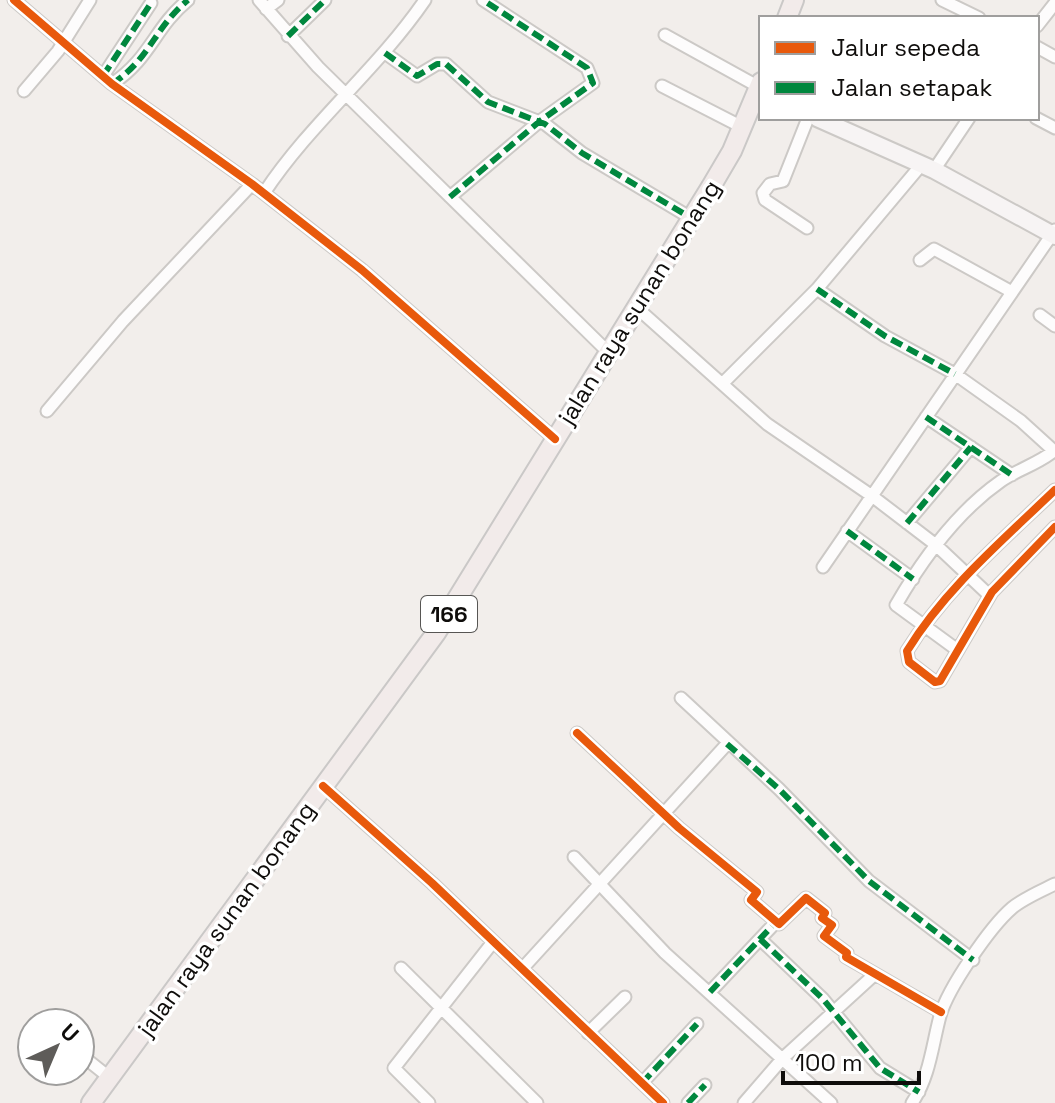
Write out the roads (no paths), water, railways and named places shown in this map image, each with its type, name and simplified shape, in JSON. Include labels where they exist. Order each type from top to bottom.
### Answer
[{"type":"main road","name":"jalan raya sunan bonang","points":[[91,1103],[443,623],[732,151],[759,91]]},
{"type":"street","points":[[14,0],[108,80],[252,184],[372,278],[555,439]]},
{"type":"street","points":[[24,91],[64,42],[90,0]]},
{"type":"street","points":[[108,80],[142,61],[168,17],[188,0]]},
{"type":"street","points":[[278,0],[263,4],[288,36],[607,351]]},
{"type":"street","points":[[288,36],[325,0]]},
{"type":"street","points":[[264,193],[293,152],[385,53],[425,0]]},
{"type":"street","points":[[450,197],[540,121],[591,87],[592,75],[587,68],[483,0]]},
{"type":"street","points":[[942,0],[975,16]]},
{"type":"street","points":[[108,80],[149,1],[168,17]]},
{"type":"street","points":[[1039,23],[1055,3]]},
{"type":"street","points":[[665,35],[759,88]]},
{"type":"street","points":[[385,53],[417,76],[437,64],[446,64],[488,102],[540,121],[582,153],[691,218]]},
{"type":"street","points":[[662,86],[742,127]]},
{"type":"street","points":[[807,120],[783,181],[770,184],[763,193],[765,200],[807,228]]},
{"type":"street","points":[[723,383],[817,289],[967,120]]},
{"type":"street","points":[[823,567],[1054,233],[845,124]]},
{"type":"street","points":[[47,411],[123,321],[252,184]]},
{"type":"street","points":[[920,260],[934,249],[1012,292]]},
{"type":"street","points":[[817,289],[885,336],[955,374],[1021,421],[1054,450],[985,495],[936,545],[896,605],[956,649]]},
{"type":"street","points":[[636,307],[767,424],[872,496],[936,545],[989,595]]},
{"type":"street","points":[[1040,315],[1055,326]]},
{"type":"street","points":[[926,417],[1012,475]]},
{"type":"street","points":[[907,523],[971,447]]},
{"type":"street","points":[[1055,490],[967,574],[906,654],[909,662],[931,680],[940,681],[989,595],[1055,527]]},
{"type":"street","points":[[847,531],[913,579]]},
{"type":"street","points":[[681,698],[727,744],[779,789],[869,881],[973,960]]},
{"type":"street","points":[[577,733],[662,813],[757,892],[751,900],[776,922],[781,924],[806,898],[825,913],[822,918],[832,925],[824,936],[874,975],[941,1012]]},
{"type":"street","points":[[522,969],[727,744]]},
{"type":"street","points":[[323,786],[663,1103]]},
{"type":"street","points":[[574,857],[665,953],[831,1103]]},
{"type":"street","points":[[760,939],[835,1013],[880,1068],[915,1098],[935,1048],[941,1012],[973,960],[1009,910],[1055,884]]},
{"type":"street","points":[[710,992],[776,922]]},
{"type":"street","points":[[429,1103],[393,1070],[493,942]]},
{"type":"street","points":[[401,968],[537,1103]]},
{"type":"street","points":[[744,1103],[783,1058],[874,975]]},
{"type":"street","points":[[588,1033],[625,997]]},
{"type":"street","points":[[642,1083],[697,1024]]},
{"type":"street","points":[[96,1067],[110,1078]]},
{"type":"street","points":[[688,1103],[705,1085]]}]
